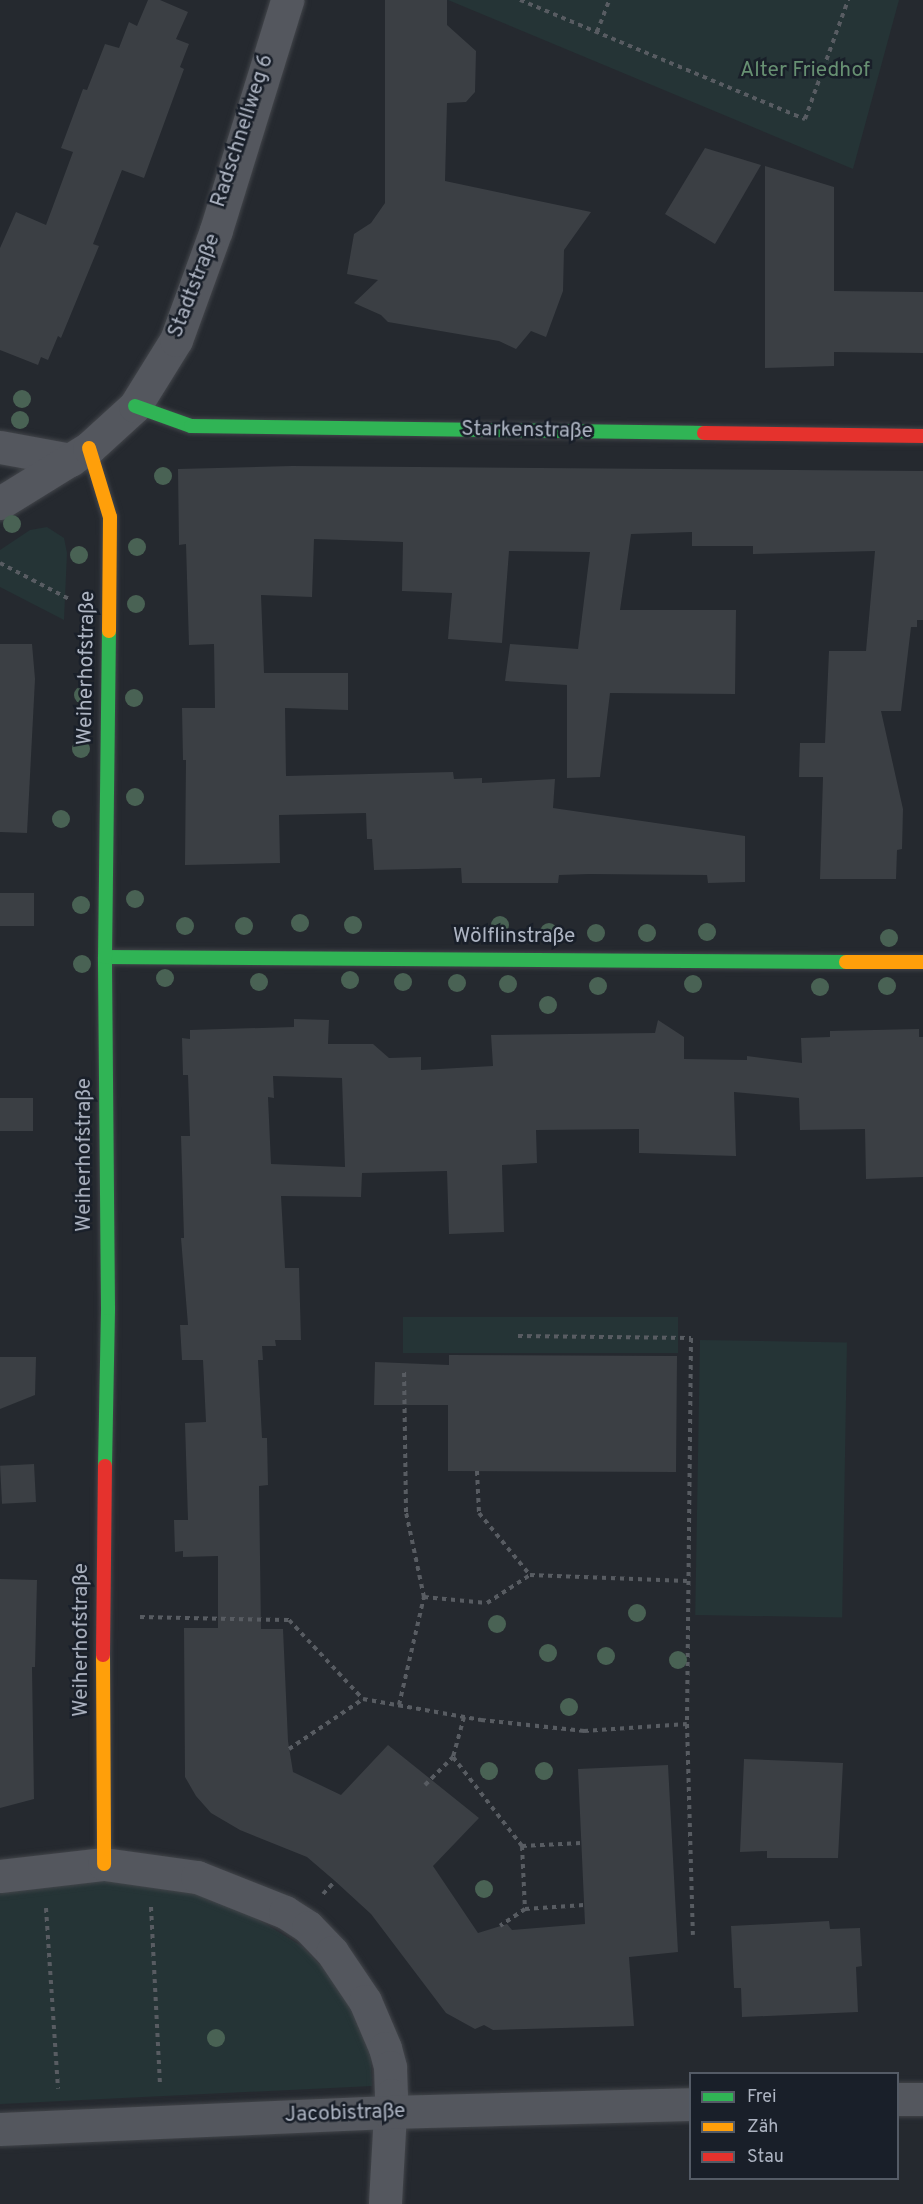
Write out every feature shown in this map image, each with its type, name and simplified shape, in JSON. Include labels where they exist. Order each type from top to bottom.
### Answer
[{"type":"street","name":"Stadtstraße","points":[[0,503],[80,454],[136,403],[176,340],[216,230],[286,0]]},
{"type":"street","name":"Starkenstraße","points":[[136,403],[192,426],[923,436]]},
{"type":"street","points":[[0,447],[80,454],[108,513]]},
{"type":"street","name":"Weiherhofstraße","points":[[80,454],[110,517],[105,957],[108,1308],[103,1618],[104,1864]]},
{"type":"street","name":"Wölflinstraße","points":[[105,957],[923,962]]},
{"type":"street","points":[[0,1876],[104,1864],[197,1877],[285,1912],[316,1936],[332,1952],[365,2001],[386,2048],[390,2067],[385,2204]]},
{"type":"street","points":[[899,2099],[923,2099]]},
{"type":"street","name":"Jacobistraße","points":[[0,2129],[389,2112],[689,2104]]},
{"type":"path","points":[[520,0],[805,119],[848,0]]},
{"type":"path","points":[[597,32],[609,0]]},
{"type":"path","points":[[0,563],[73,600],[108,627]]},
{"type":"path","points":[[519,1336],[691,1338],[687,1725],[693,1935]]},
{"type":"path","points":[[399,1705],[424,1597],[406,1512],[404,1371]]},
{"type":"path","points":[[477,1471],[479,1512],[530,1575]]},
{"type":"path","points":[[424,1597],[487,1603],[530,1575],[688,1581]]},
{"type":"path","points":[[103,1618],[289,1620],[363,1699],[464,1717],[584,1731],[687,1725]]},
{"type":"path","points":[[289,1749],[363,1699]]},
{"type":"path","points":[[425,1785],[453,1757],[464,1717]]},
{"type":"path","points":[[453,1757],[522,1846],[525,1909]]},
{"type":"path","points":[[522,1846],[581,1843]]},
{"type":"path","points":[[43,1870],[60,2126]]},
{"type":"path","points":[[149,1870],[162,2122]]},
{"type":"path","points":[[321,1896],[335,1881]]},
{"type":"path","points":[[500,1926],[525,1909],[584,1905]]},
{"type":"green space","name":"Alter Friedhof","points":[[448,0],[899,0],[853,169]]},
{"type":"green space","points":[[47,527],[64,538],[67,553],[64,620],[0,587],[0,550],[30,530]]},
{"type":"green space","points":[[403,1317],[678,1317],[678,1353],[403,1353]]},
{"type":"green space","points":[[700,1340],[847,1343],[842,1618],[695,1615]]},
{"type":"green space","points":[[94,1878],[174,1882],[228,1901],[303,1947],[333,1979],[355,2012],[370,2044],[372,2086],[0,2104],[0,1891]]},
{"type":"building","points":[[148,0],[160,0],[188,12],[176,39],[189,44],[180,67],[184,69],[144,178],[122,170],[93,244],[99,246],[61,338],[58,336],[48,360],[41,357],[38,365],[0,350],[0,248],[16,212],[46,225],[73,152],[61,148],[83,89],[87,90],[105,44],[119,48],[129,22],[137,26]]},
{"type":"building","points":[[385,0],[447,0],[447,25],[476,51],[475,92],[466,102],[447,103],[445,181],[591,212],[564,250],[563,291],[546,337],[531,331],[516,349],[499,341],[388,322],[381,315],[354,303],[378,280],[347,274],[354,234],[371,223],[385,203]]},
{"type":"building","points":[[705,148],[761,165],[715,244],[665,214]]},
{"type":"building","points":[[765,166],[834,187],[834,291],[923,292],[923,353],[834,352],[834,366],[765,368]]},
{"type":"building","points":[[292,466],[923,471],[923,620],[917,620],[917,627],[911,627],[901,711],[881,711],[903,809],[902,849],[897,850],[896,879],[820,879],[823,777],[799,777],[800,743],[825,743],[829,651],[866,651],[875,551],[753,554],[753,546],[692,546],[692,532],[631,534],[620,610],[736,610],[735,694],[610,693],[600,777],[567,778],[567,685],[505,681],[510,644],[578,649],[590,552],[509,551],[502,643],[448,639],[452,593],[402,591],[403,542],[314,539],[312,597],[261,595],[264,673],[348,673],[348,710],[285,708],[286,776],[453,772],[454,779],[482,778],[482,783],[555,779],[553,808],[745,836],[745,882],[708,883],[707,875],[589,874],[559,875],[558,883],[462,883],[461,868],[374,870],[372,839],[367,839],[366,813],[279,815],[280,863],[185,865],[186,760],[183,760],[182,708],[215,708],[214,644],[189,645],[186,544],[179,545],[178,469]]},
{"type":"building","points":[[0,644],[32,644],[35,679],[27,833],[0,832]]},
{"type":"building","points":[[0,893],[34,893],[34,926],[0,926]]},
{"type":"building","points":[[294,1019],[329,1020],[328,1044],[373,1044],[389,1058],[421,1057],[421,1070],[493,1066],[491,1035],[655,1033],[658,1020],[684,1037],[684,1059],[747,1060],[747,1056],[802,1063],[801,1038],[830,1037],[830,1031],[919,1029],[919,1037],[923,1037],[923,1177],[866,1179],[865,1129],[800,1130],[799,1098],[734,1092],[736,1156],[639,1153],[639,1129],[536,1130],[537,1163],[502,1165],[504,1232],[449,1234],[447,1171],[362,1173],[361,1197],[281,1196],[285,1268],[299,1268],[301,1340],[275,1340],[276,1346],[262,1346],[263,1360],[258,1360],[262,1438],[267,1438],[268,1485],[259,1486],[261,1629],[283,1629],[288,1741],[293,1772],[341,1795],[388,1745],[479,1818],[433,1866],[478,1933],[507,1924],[512,1930],[585,1924],[578,1769],[668,1765],[678,1952],[629,1957],[634,2026],[493,2030],[484,2025],[475,2029],[446,2013],[371,1914],[335,1881],[307,1857],[240,1830],[211,1813],[196,1796],[185,1777],[184,1628],[218,1628],[218,1556],[183,1557],[183,1551],[175,1552],[174,1520],[188,1520],[185,1423],[206,1422],[203,1360],[182,1360],[180,1325],[188,1325],[181,1238],[184,1238],[181,1136],[190,1136],[188,1075],[183,1075],[182,1038],[190,1039],[190,1030],[294,1027]],"holes":[[[273,1076],[342,1078],[345,1167],[271,1164],[268,1097],[274,1098]]]},
{"type":"building","points":[[0,1098],[33,1098],[33,1131],[0,1131]]},
{"type":"building","points":[[449,1355],[677,1356],[676,1472],[448,1471],[448,1405],[374,1405],[375,1362],[449,1365]]},
{"type":"building","points":[[0,1357],[36,1357],[35,1395],[0,1409]]},
{"type":"building","points":[[34,1464],[36,1502],[2,1504],[0,1466]]},
{"type":"building","points":[[0,1579],[37,1580],[35,1667],[32,1667],[34,1799],[0,1808]]},
{"type":"building","points":[[744,1759],[843,1763],[838,1858],[767,1858],[767,1851],[740,1852]]},
{"type":"building","points":[[829,1921],[830,1929],[860,1928],[862,1966],[856,1967],[858,2012],[742,2017],[741,1988],[734,1988],[731,1926]]},
{"type":"traffic: fast","points":[[135,406],[191,426],[704,433]]},
{"type":"traffic: fast","points":[[105,1466],[108,1308],[105,957],[109,631]]},
{"type":"traffic: fast","points":[[105,957],[846,962]]},
{"type":"traffic: slow","points":[[89,448],[110,517],[109,631]]},
{"type":"traffic: slow","points":[[846,962],[923,962]]},
{"type":"traffic: slow","points":[[103,1655],[104,1864]]},
{"type":"traffic: jam","points":[[704,433],[923,436]]},
{"type":"traffic: jam","points":[[103,1655],[105,1466]]}]
